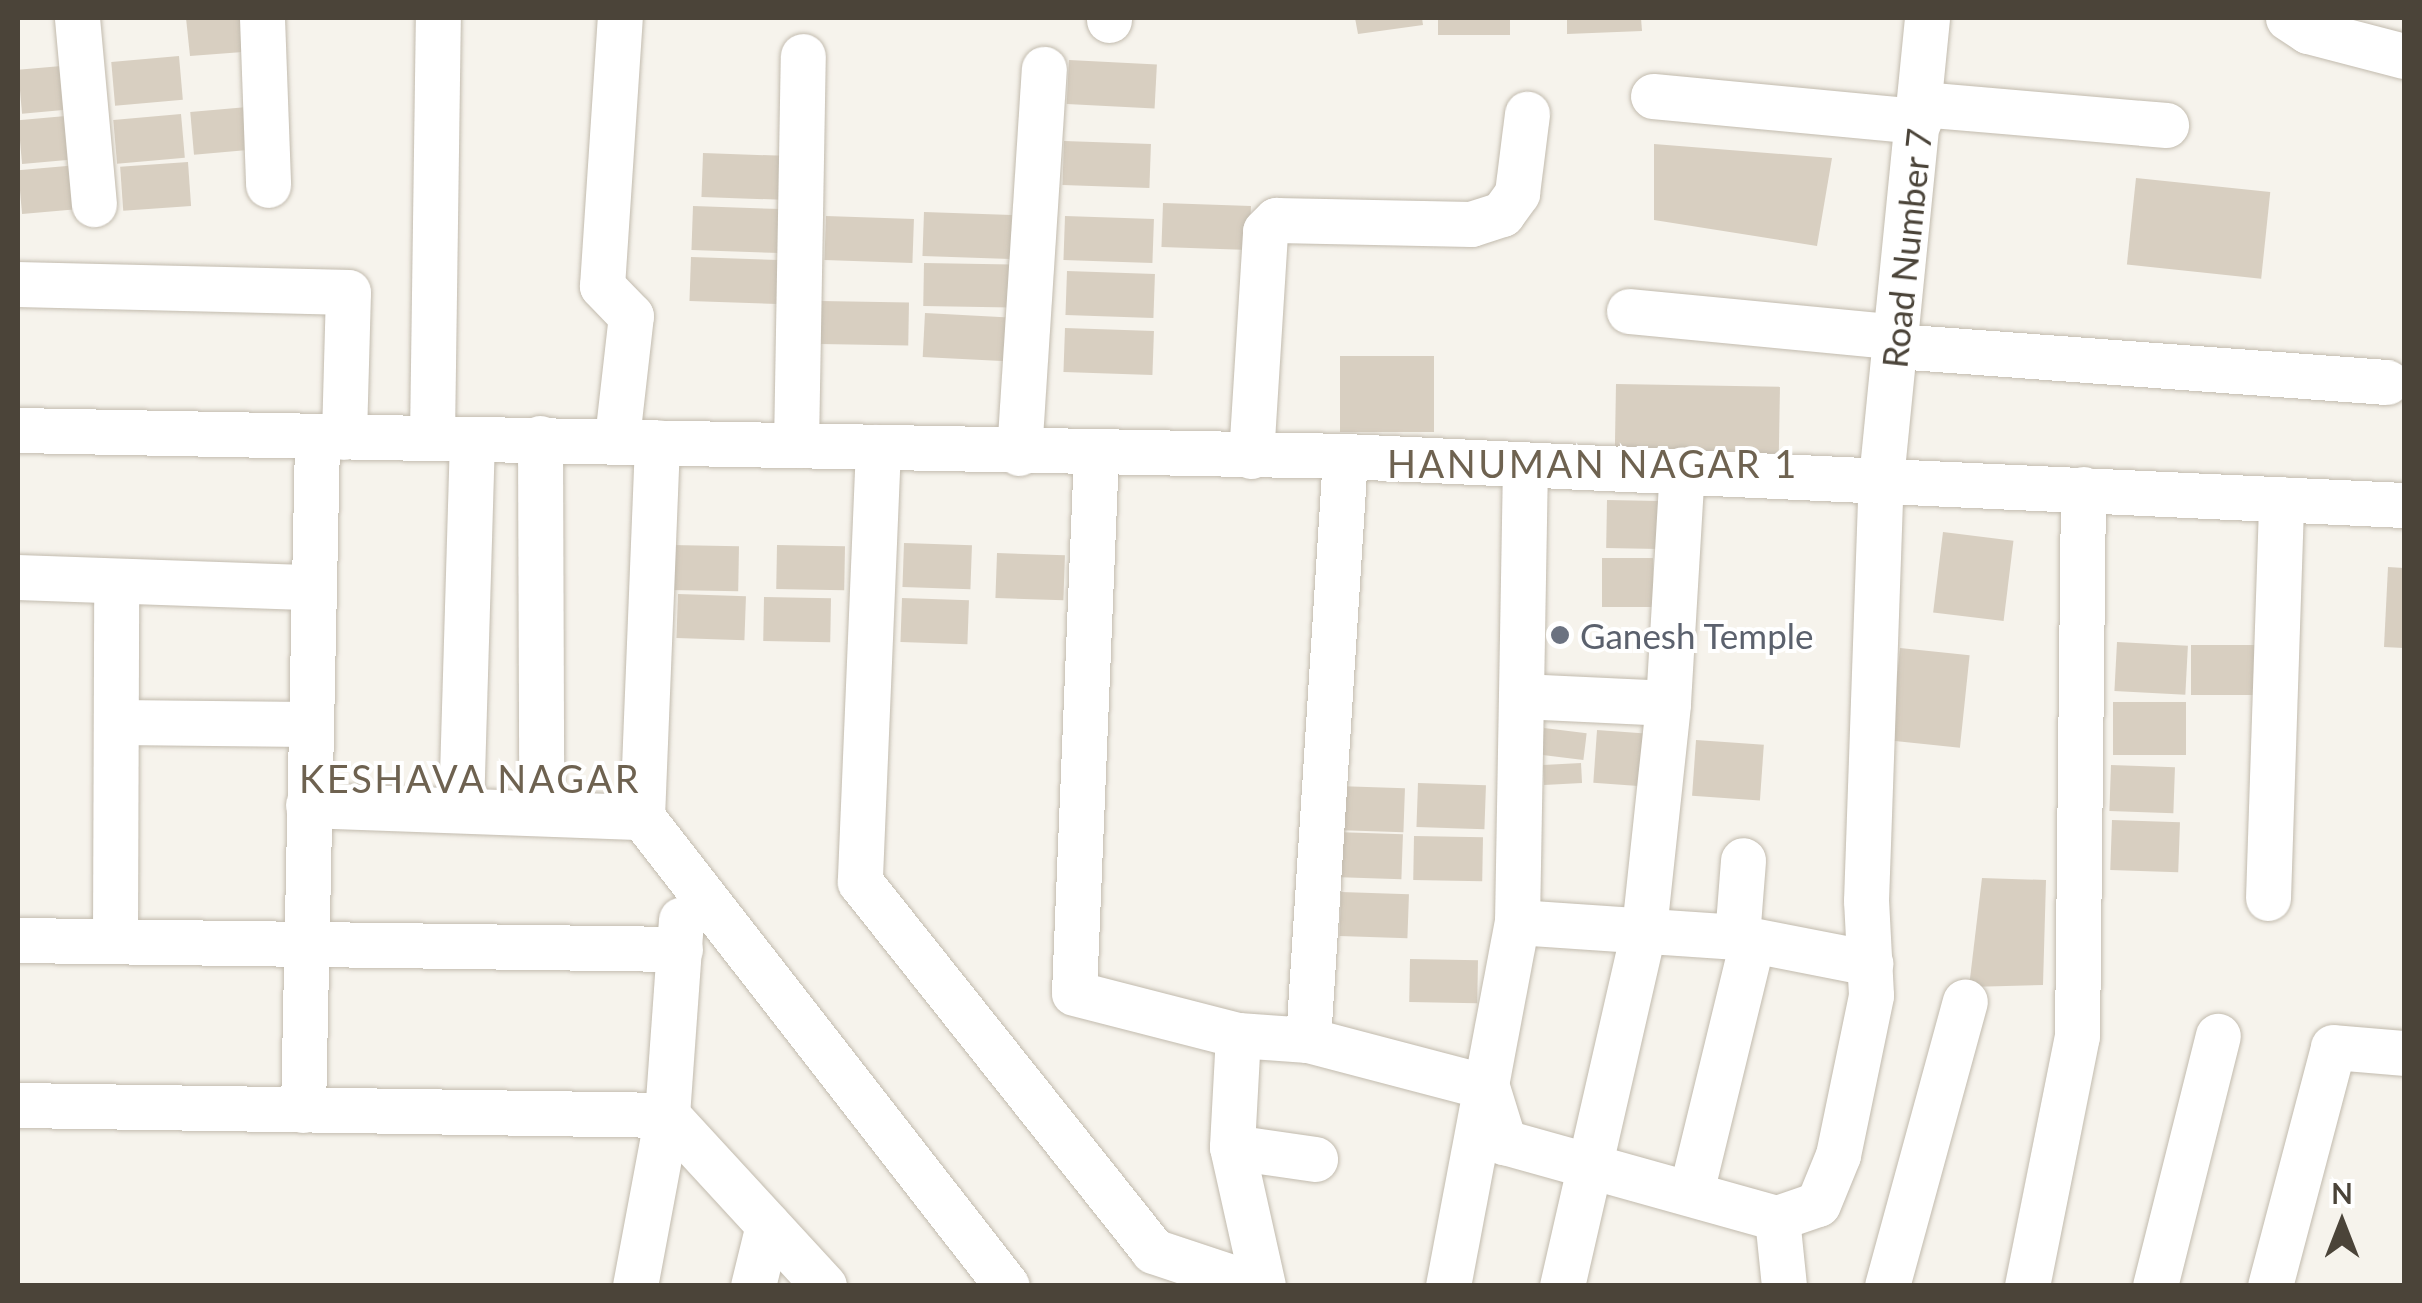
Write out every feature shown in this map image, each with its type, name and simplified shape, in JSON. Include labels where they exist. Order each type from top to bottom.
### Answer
[{"type":"street","points":[[77,18],[94,204]]},
{"type":"street","points":[[262,18],[268,184]]},
{"type":"street","points":[[438,18],[460,809]]},
{"type":"street","points":[[620,18],[602,286],[632,316],[642,818],[1007,1286]]},
{"type":"street","name":"Road Number 7","points":[[1777,1218],[1818,1204],[1838,1155],[1871,996],[1866,901],[1881,479],[1927,18]]},
{"type":"street","points":[[2288,18],[2308,31],[2404,56]]},
{"type":"street","points":[[796,444],[803,56]]},
{"type":"street","points":[[1019,453],[1044,69]]},
{"type":"street","points":[[1653,96],[2166,126]]},
{"type":"street","points":[[1252,456],[1265,231],[1276,220],[1471,224],[1502,214],[1517,193],[1527,114]]},
{"type":"street","points":[[18,284],[348,292],[311,587],[302,1110]]},
{"type":"street","points":[[1629,311],[1896,342],[2387,382]]},
{"type":"street","points":[[18,430],[637,440],[1019,453],[1345,456],[2404,505]]},
{"type":"street","points":[[540,438],[541,812]]},
{"type":"street","points":[[878,447],[860,882],[1152,1251],[1260,1286],[1232,1147],[1238,1035]]},
{"type":"street","points":[[1096,454],[1074,993],[1238,1035],[1308,1040],[1487,1087]]},
{"type":"street","points":[[1308,1040],[1345,456]]},
{"type":"street","points":[[1448,1286],[1517,922],[1525,465]]},
{"type":"street","points":[[1562,1286],[1644,929],[1668,703],[1682,469]]},
{"type":"street","points":[[2027,1286],[2077,1036],[2083,489]]},
{"type":"street","points":[[2268,898],[2281,499]]},
{"type":"street","points":[[18,577],[311,587]]},
{"type":"street","points":[[115,937],[116,581]]},
{"type":"street","points":[[1522,696],[1668,703]]},
{"type":"street","points":[[116,722],[309,724]]},
{"type":"street","points":[[308,805],[642,818]]},
{"type":"street","points":[[1691,1192],[1744,939],[1743,860]]},
{"type":"street","points":[[634,1286],[667,1115],[682,872]]},
{"type":"street","points":[[1517,922],[1744,939],[1870,963]]},
{"type":"street","points":[[18,940],[115,937],[306,944],[680,948]]},
{"type":"street","points":[[1888,1286],[1966,1001]]},
{"type":"street","points":[[2156,1286],[2218,1036]]},
{"type":"street","points":[[2270,1286],[2333,1047],[2404,1052]]},
{"type":"street","points":[[1487,1087],[1504,1142],[1777,1218],[1784,1286]]},
{"type":"street","points":[[18,1105],[667,1115],[824,1286]]},
{"type":"street","points":[[1232,1147],[1315,1159]]},
{"type":"street","points":[[754,1286],[768,1225]]},
{"type":"building","points":[[186,18],[254,18],[257,51],[190,56]]},
{"type":"building","points":[[1355,18],[1422,18],[1423,25],[1358,34]]},
{"type":"building","points":[[1438,18],[1510,18],[1510,35],[1438,35]]},
{"type":"building","points":[[1567,18],[1641,18],[1642,31],[1567,34]]},
{"type":"building","points":[[179,56],[183,100],[115,106],[111,62]]},
{"type":"building","points":[[1069,60],[1157,65],[1155,109],[1067,104]]},
{"type":"building","points":[[73,65],[77,109],[22,114],[18,70]]},
{"type":"building","points":[[258,106],[262,149],[194,155],[190,112]]},
{"type":"building","points":[[181,114],[185,158],[117,164],[113,120]]},
{"type":"building","points":[[77,115],[81,159],[22,164],[18,120]]},
{"type":"building","points":[[1064,141],[1151,144],[1149,188],[1062,185]]},
{"type":"building","points":[[1654,144],[1832,158],[1817,246],[1654,220]]},
{"type":"building","points":[[703,153],[791,156],[789,200],[701,197]]},
{"type":"building","points":[[188,162],[191,206],[123,211],[120,167]]},
{"type":"building","points":[[78,165],[82,209],[22,214],[18,170]]},
{"type":"building","points":[[2136,178],[2270,192],[2261,279],[2127,265]]},
{"type":"building","points":[[1163,203],[1251,206],[1249,250],[1161,247]]},
{"type":"building","points":[[693,206],[782,209],[780,253],[691,250]]},
{"type":"building","points":[[924,212],[1012,215],[1010,259],[922,256]]},
{"type":"building","points":[[826,216],[914,219],[912,263],[824,260]]},
{"type":"building","points":[[1065,216],[1154,219],[1152,263],[1063,260]]},
{"type":"building","points":[[691,257],[779,260],[777,304],[689,301]]},
{"type":"building","points":[[924,263],[1012,265],[1011,308],[923,306]]},
{"type":"building","points":[[1067,271],[1155,274],[1153,318],[1065,315]]},
{"type":"building","points":[[821,301],[909,303],[908,346],[820,344]]},
{"type":"building","points":[[925,313],[1014,318],[1012,362],[923,357]]},
{"type":"building","points":[[1065,328],[1154,331],[1152,375],[1063,372]]},
{"type":"building","points":[[1340,356],[1434,356],[1434,432],[1340,432]]},
{"type":"building","points":[[1616,384],[1780,387],[1779,454],[1615,451]]},
{"type":"building","points":[[1607,500],[1660,501],[1659,549],[1606,548]]},
{"type":"building","points":[[1943,532],[2013,541],[2004,621],[1933,612]]},
{"type":"building","points":[[904,543],[972,545],[970,589],[902,587]]},
{"type":"building","points":[[671,545],[739,546],[738,591],[670,590]]},
{"type":"building","points":[[777,545],[845,546],[844,590],[776,589]]},
{"type":"building","points":[[997,553],[1065,555],[1063,600],[995,598]]},
{"type":"building","points":[[1602,558],[1653,558],[1653,607],[1602,607]]},
{"type":"building","points":[[2388,567],[2404,568],[2404,648],[2384,647]]},
{"type":"building","points":[[678,594],[746,596],[744,640],[676,638]]},
{"type":"building","points":[[764,597],[831,598],[830,642],[763,641]]},
{"type":"building","points":[[902,598],[969,600],[967,644],[900,642]]},
{"type":"building","points":[[2117,642],[2188,646],[2185,695],[2114,691]]},
{"type":"building","points":[[2191,645],[2259,645],[2259,695],[2191,695]]},
{"type":"building","points":[[1900,648],[1970,655],[1960,748],[1890,740]]},
{"type":"building","points":[[2113,702],[2186,702],[2186,755],[2113,755]]},
{"type":"building","points":[[1544,728],[1587,733],[1583,760],[1541,755]]},
{"type":"building","points":[[1597,730],[1649,734],[1645,786],[1593,783]]},
{"type":"building","points":[[1696,740],[1764,745],[1760,801],[1692,796]]},
{"type":"building","points":[[1581,763],[1582,783],[1544,785],[1543,765]]},
{"type":"building","points":[[2111,765],[2175,767],[2173,813],[2109,811]]},
{"type":"building","points":[[1418,783],[1486,785],[1484,829],[1416,827]]},
{"type":"building","points":[[1337,786],[1405,788],[1403,832],[1335,830]]},
{"type":"building","points":[[2112,820],[2180,822],[2178,872],[2110,870]]},
{"type":"building","points":[[1335,832],[1403,834],[1401,879],[1333,877]]},
{"type":"building","points":[[1414,836],[1483,837],[1482,881],[1413,880]]},
{"type":"building","points":[[1982,878],[2046,880],[2043,985],[1969,987]]},
{"type":"building","points":[[1341,892],[1409,894],[1407,938],[1339,936]]},
{"type":"building","points":[[1410,959],[1478,960],[1477,1003],[1409,1002]]},
{"type":"place","name":"Ganesh Temple","points":[[1560,635]]},
{"type":"district","name":"HANUMAN NAGAR 1","points":[[1593,464]]},
{"type":"district","name":"KESHAVA NAGAR","points":[[470,779]]}]
